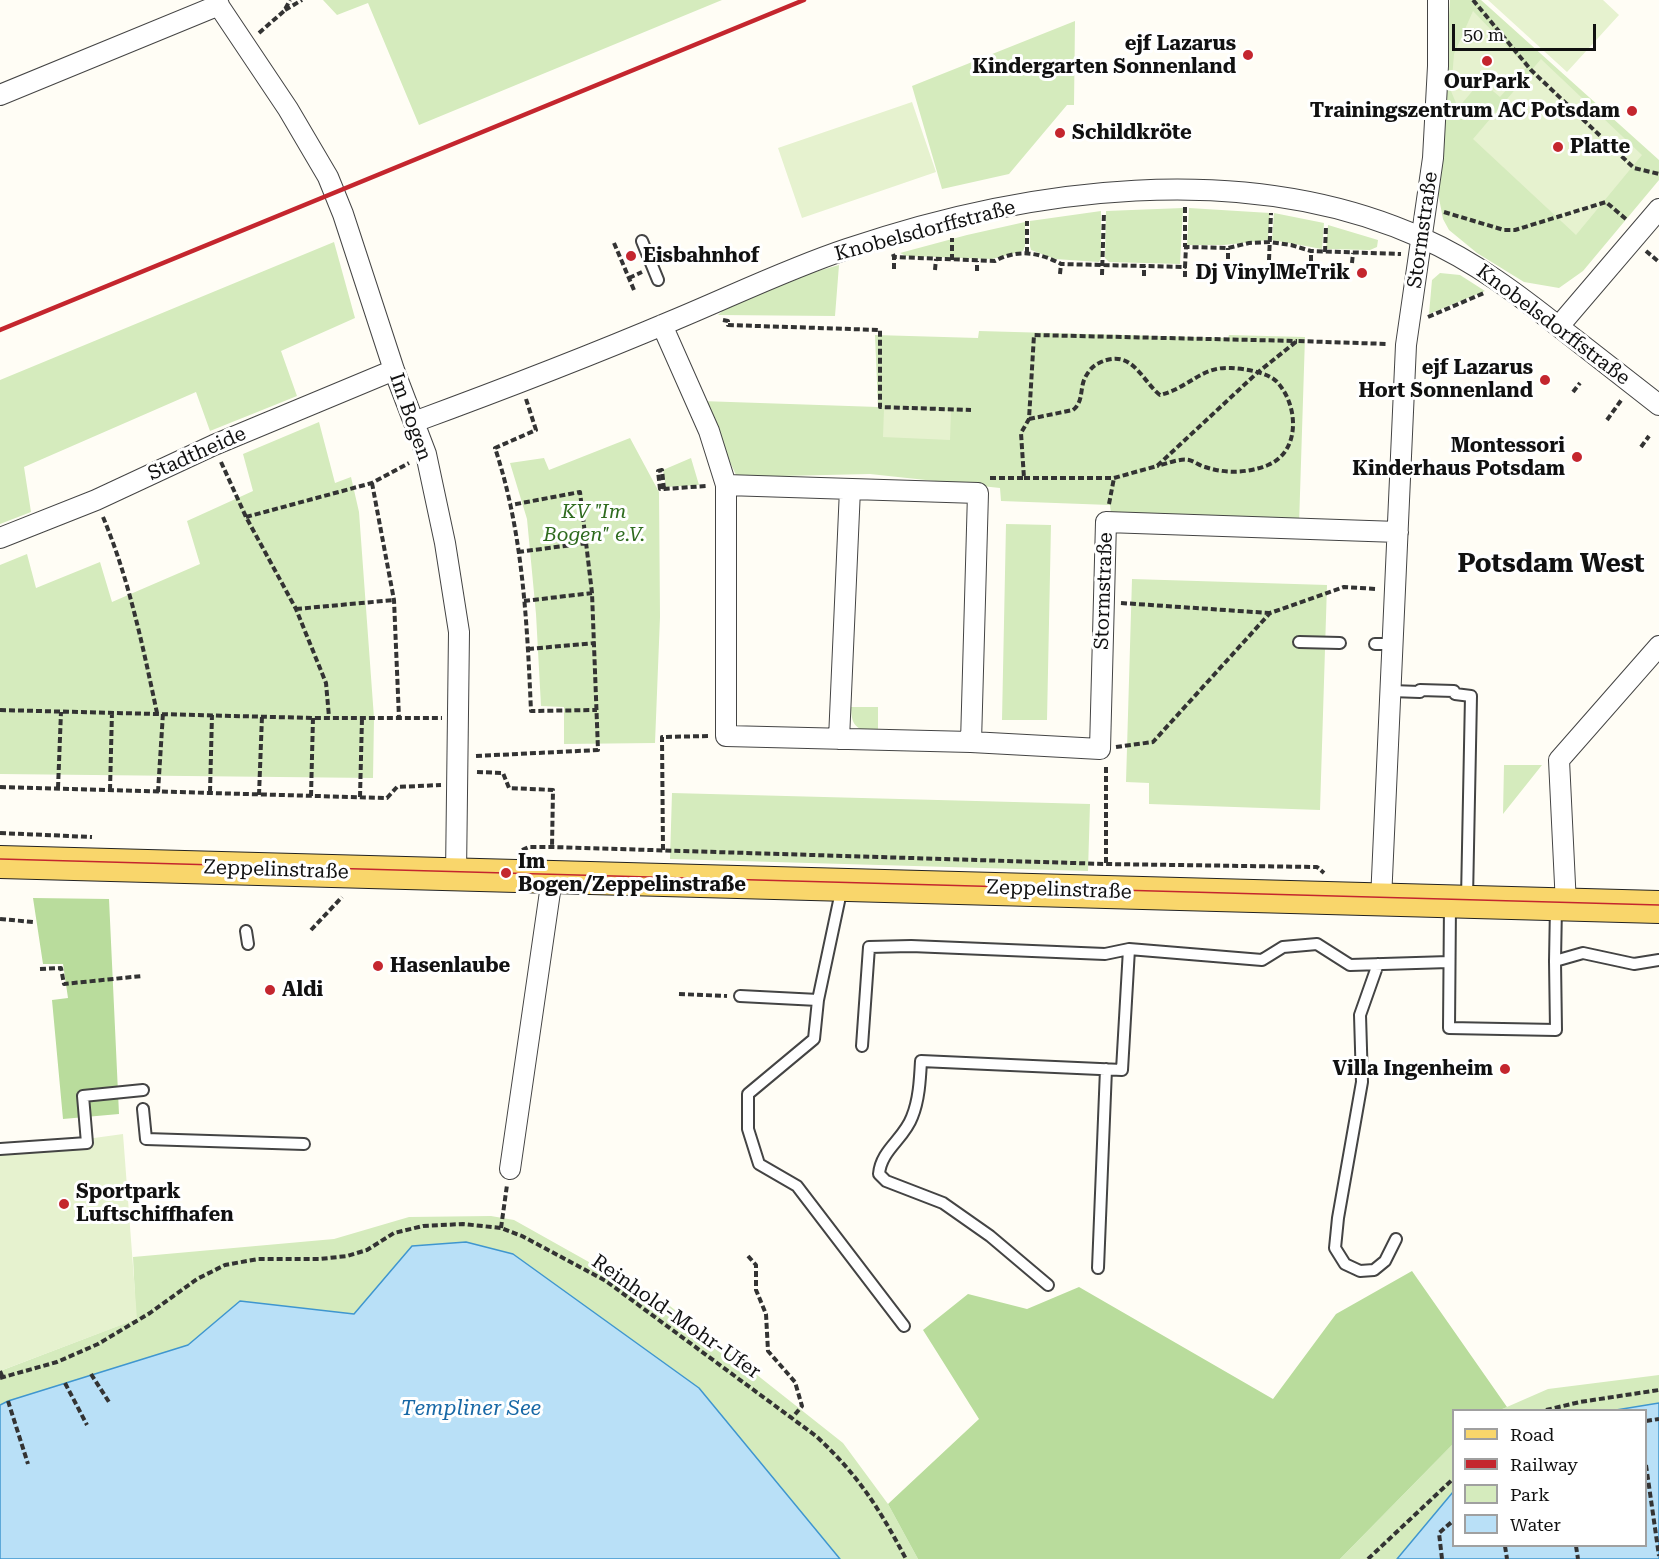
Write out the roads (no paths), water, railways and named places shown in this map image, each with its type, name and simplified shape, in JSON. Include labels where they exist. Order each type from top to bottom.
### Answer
[{"type":"main road","name":"Zeppelinstraße","points":[[0,862],[456,874],[552,862],[843,884],[1659,907]]},
{"type":"street","name":"Stormstraße","points":[[1381,900],[1391,691],[1384,644],[1395,590],[1406,345],[1427,204],[1436,111],[1438,0]]},
{"type":"street","name":"Im Bogen","points":[[217,3],[288,110],[328,177],[346,223],[394,370],[426,454],[445,543],[459,632],[456,874]]},
{"type":"street","points":[[0,95],[217,3]]},
{"type":"street","name":"Knobelsdorffstraße","points":[[414,422],[521,383],[787,272],[888,236],[953,219],[1028,204],[1105,193],[1185,189],[1272,194],[1326,205],[1421,246],[1504,285],[1659,405]]},
{"type":"street","points":[[1558,326],[1659,208]]},
{"type":"street","points":[[662,325],[709,431],[726,485],[726,736],[971,742],[978,493],[726,485]]},
{"type":"street","name":"Stadtheide","points":[[0,538],[96,500],[214,445],[394,370]]},
{"type":"street","points":[[840,739],[850,489]]},
{"type":"street","name":"Stormstraße","points":[[971,742],[1101,749],[1102,602],[1106,522],[1398,532]]},
{"type":"street","points":[[1561,904],[1559,760],[1659,646]]},
{"type":"street","points":[[510,1169],[552,862]]},
{"type":"lane","points":[[642,241],[658,280]]},
{"type":"lane","points":[[1299,642],[1340,643]]},
{"type":"lane","points":[[1391,691],[1455,692],[1471,696],[1459,902],[1449,962],[1449,1028],[1556,1030],[1555,961],[1561,904]]},
{"type":"lane","points":[[843,884],[818,1000],[814,1039],[748,1094],[748,1129],[759,1164],[797,1186],[904,1326]]},
{"type":"lane","points":[[246,931],[248,944]]},
{"type":"lane","points":[[862,1046],[868,947],[911,946],[1105,954],[1130,949],[1262,960],[1284,947],[1317,944],[1350,964],[1449,962]]},
{"type":"lane","points":[[1048,1285],[990,1236],[943,1203],[886,1180],[879,1174],[880,1163],[885,1153],[900,1138],[912,1118],[919,1088],[921,1061],[1122,1070],[1130,949]]},
{"type":"lane","points":[[1555,961],[1583,953],[1634,963],[1659,960]]},
{"type":"lane","points":[[1378,964],[1360,1014],[1362,1082],[1338,1218],[1335,1248],[1345,1264],[1360,1271],[1374,1270],[1385,1261],[1396,1239]]},
{"type":"lane","points":[[740,996],[818,1000]]},
{"type":"lane","points":[[1098,1268],[1106,1069]]},
{"type":"lane","points":[[0,1149],[87,1143],[83,1096],[143,1090]]},
{"type":"lane","points":[[143,1109],[146,1139],[304,1144]]},
{"type":"water","name":"Templiner See","points":[[466,1242],[513,1254],[699,1388],[840,1559],[0,1559],[0,1405],[188,1345],[240,1301],[354,1314],[412,1246]]},
{"type":"water","points":[[1659,1403],[1659,1559],[1397,1559],[1452,1493],[1452,1547],[1647,1547],[1647,1409],[1622,1409]]},
{"type":"tram line","points":[[0,859],[1659,905]]},
{"type":"railway","points":[[0,330],[804,0]]},
{"type":"place","name":"ejf Lazarus Kindergarten Sonnenland","points":[[1248,55]]},
{"type":"place","name":"OurPark","points":[[1487,61]]},
{"type":"place","name":"Trainingszentrum AC Potsdam","points":[[1632,111]]},
{"type":"place","name":"Schildkröte","points":[[1060,133]]},
{"type":"place","name":"Platte","points":[[1558,147]]},
{"type":"place","name":"Eisbahnhof","points":[[631,256]]},
{"type":"place","name":"Dj VinylMeTrik","points":[[1362,273]]},
{"type":"place","name":"ejf Lazarus Hort Sonnenland","points":[[1545,380]]},
{"type":"place","name":"Montessori Kinderhaus Potsdam","points":[[1577,457]]},
{"type":"place","name":"Im Bogen/Zeppelinstraße","points":[[506,873]]},
{"type":"place","name":"Hasenlaube","points":[[378,966]]},
{"type":"place","name":"Aldi","points":[[270,990]]},
{"type":"place","name":"Villa Ingenheim","points":[[1505,1069]]},
{"type":"place","name":"Sportpark Luftschiffhafen","points":[[64,1204]]},
{"type":"district","name":"Potsdam West","points":[[1551,564]]},
{"type":"park label","name":"KV \"Im Bogen\" e.V.","points":[[594,524]]}]
